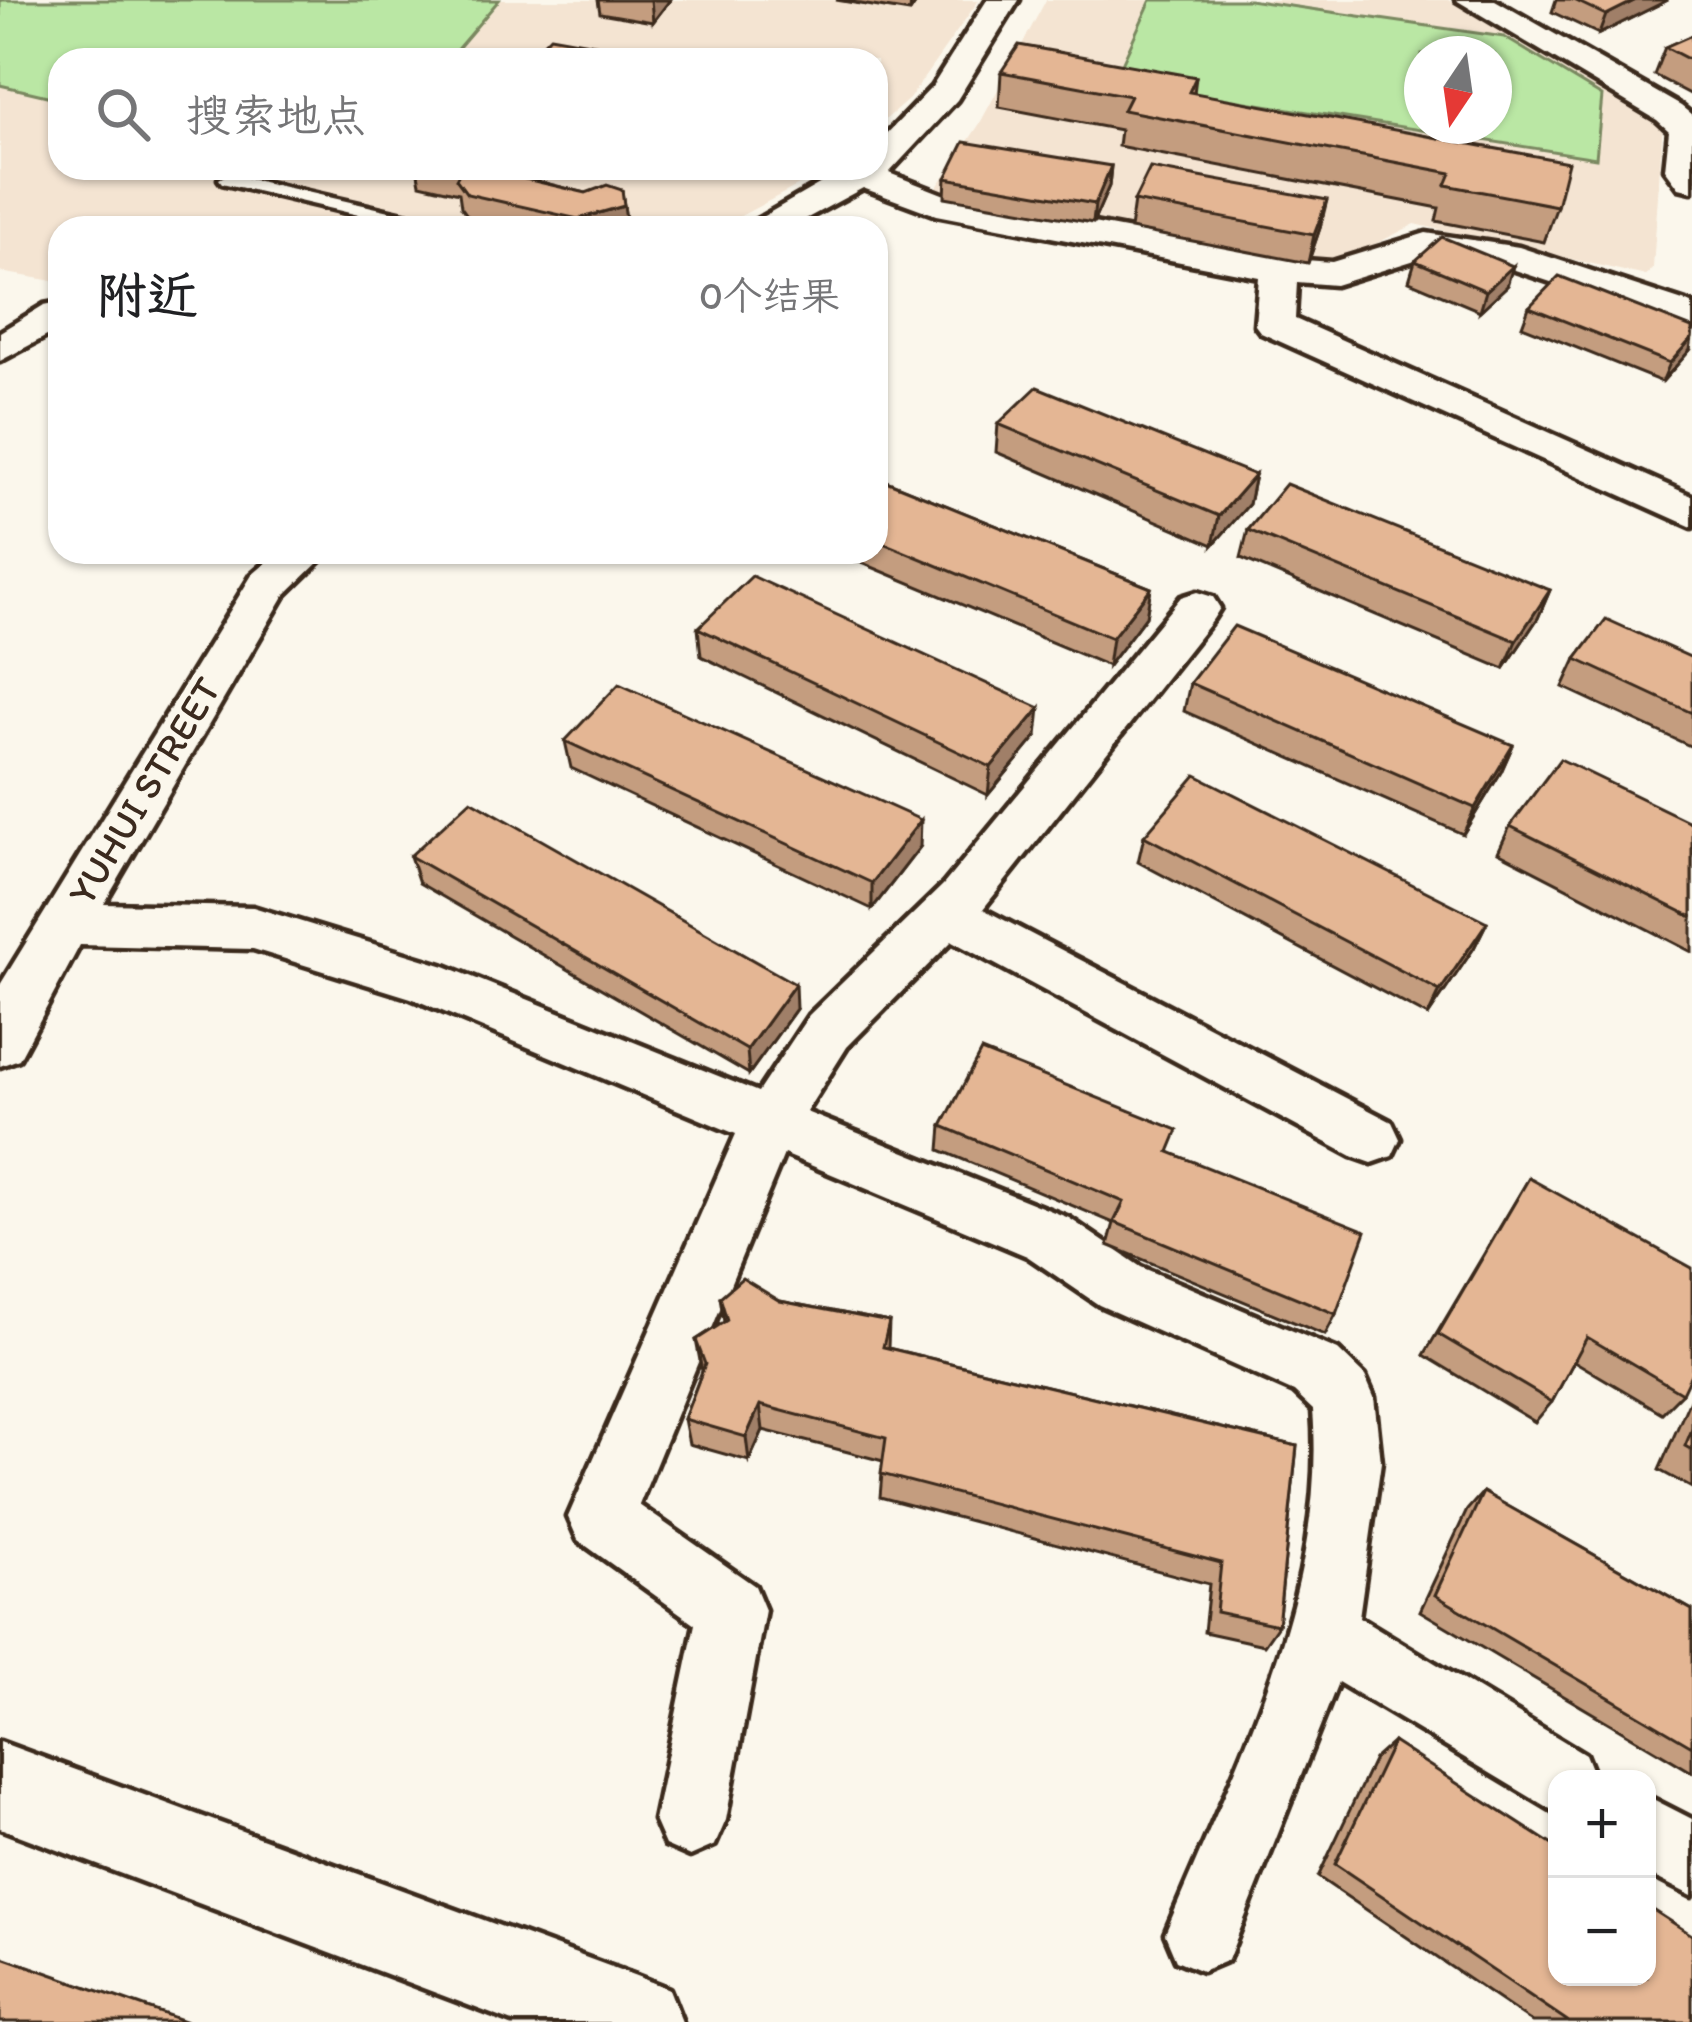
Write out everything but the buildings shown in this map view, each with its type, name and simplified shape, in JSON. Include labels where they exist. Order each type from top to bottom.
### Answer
[{"type":"street","points":[[888,153],[945,93],[1003,0]]},
{"type":"street","points":[[1472,0],[1690,131],[1683,169],[1692,180]]},
{"type":"street","points":[[888,178],[936,204],[1279,269],[1335,274],[1426,244],[1506,255],[1692,316]]},
{"type":"street","points":[[784,216],[853,180]]},
{"type":"street","points":[[1279,269],[1276,325],[1692,513]]},
{"type":"street","points":[[0,318],[48,314]]},
{"type":"street","points":[[0,350],[48,320]]},
{"type":"street","name":"YUHUI STREET","points":[[0,1043],[8,1019],[268,586],[293,564]]},
{"type":"street","points":[[690,1820],[731,1610],[601,1517],[770,1123],[828,1031],[946,914],[1197,608]]},
{"type":"street","points":[[946,914],[1372,1139]]},
{"type":"street","points":[[64,924],[253,928],[426,981],[1048,1237],[1120,1286],[1316,1371],[1343,1397],[1349,1462],[1323,1634],[1202,1934]]},
{"type":"street","points":[[1323,1634],[1548,1772]]},
{"type":"street","points":[[0,1785],[636,2022]]},
{"type":"street","points":[[1656,1838],[1692,1860]]},
{"type":"lane","points":[[232,180],[387,216]]},
{"type":"shaded area","points":[[0,0],[979,0],[909,99],[888,117],[888,48],[48,48],[48,180],[808,180],[741,216],[48,216],[48,280],[0,272]]},
{"type":"shaded area","points":[[1046,0],[1448,0],[1511,36],[1404,36],[1404,144],[1512,144],[1512,37],[1663,123],[1653,268],[1646,276],[1415,224],[1326,269],[931,196],[979,125]]},
{"type":"green space","points":[[0,0],[499,0],[458,48],[48,48],[48,96],[0,85]]},
{"type":"green space","points":[[1151,0],[1249,0],[1497,36],[1404,36],[1404,127],[1114,81]]},
{"type":"green space","points":[[1512,42],[1602,96],[1596,158],[1508,144],[1512,144]]}]
